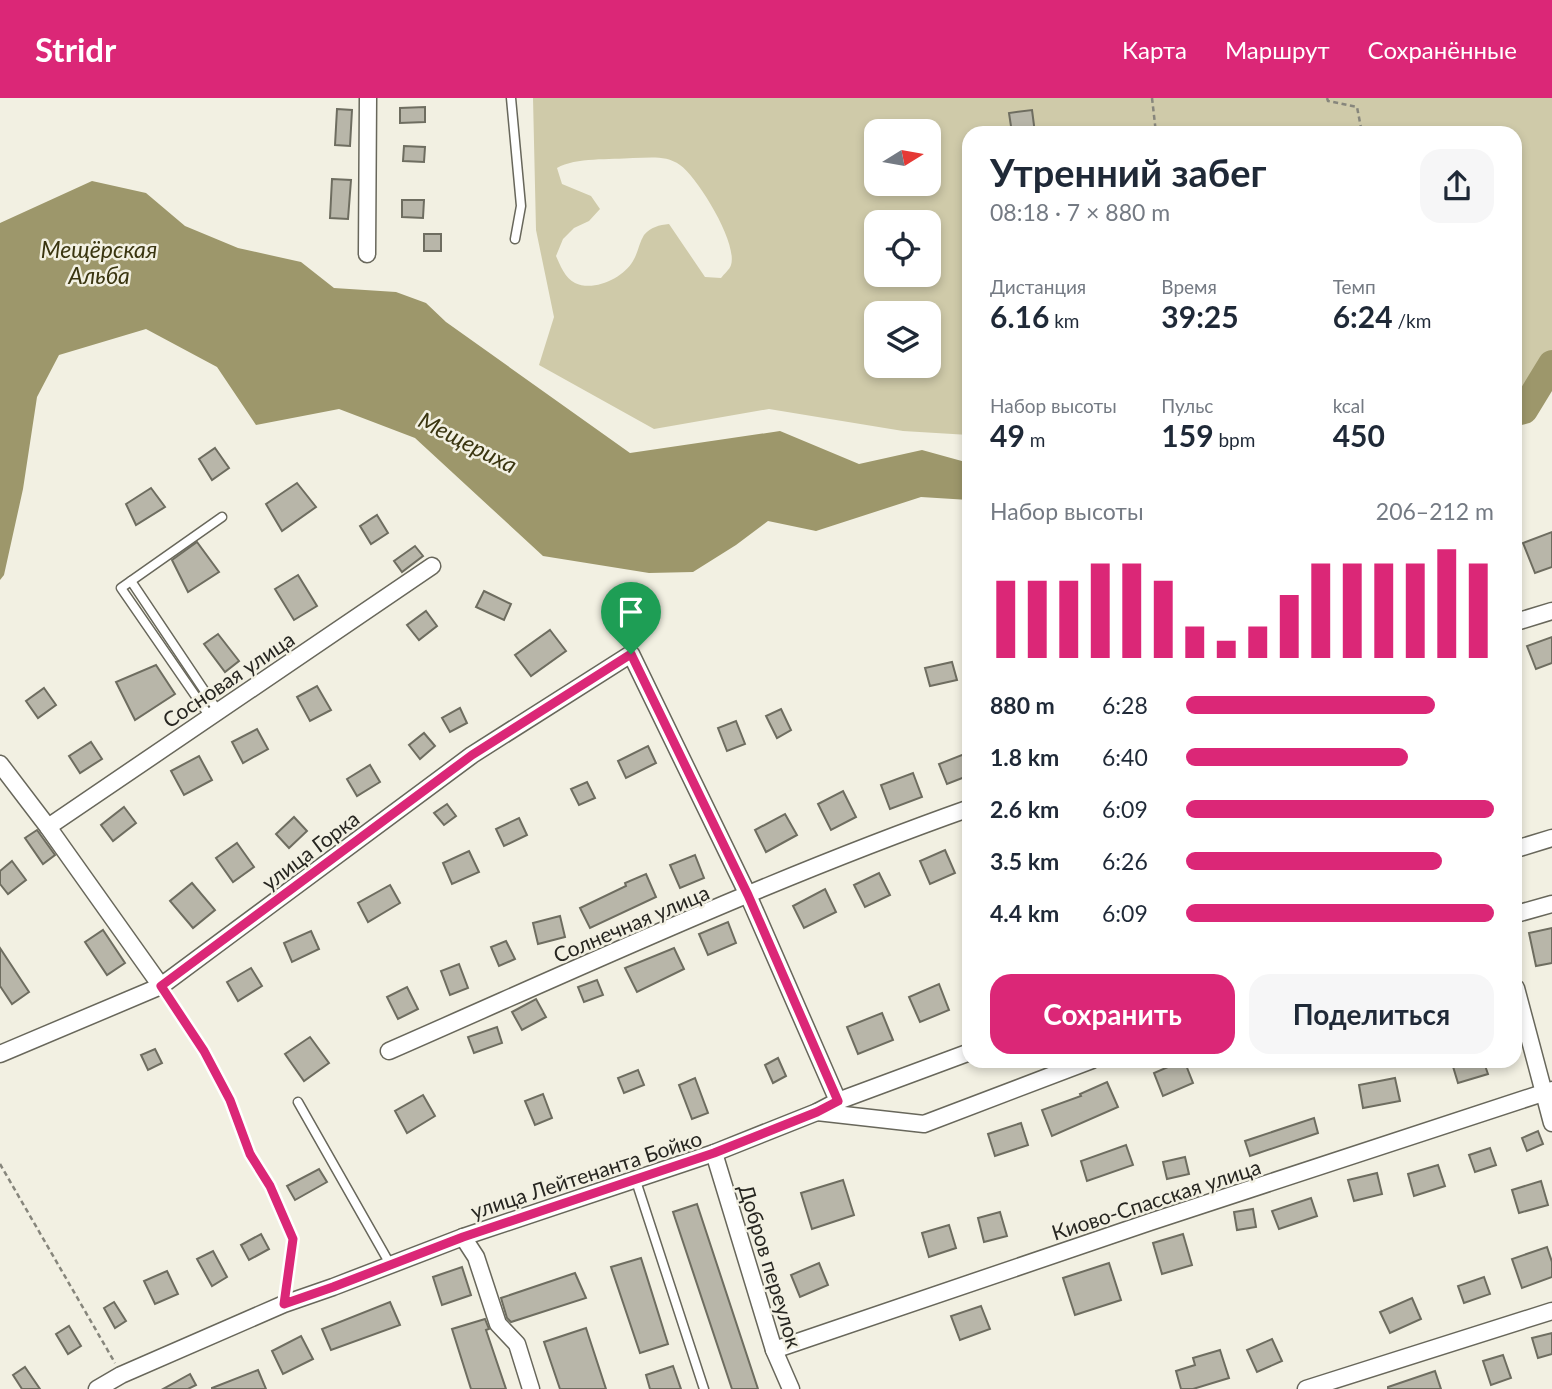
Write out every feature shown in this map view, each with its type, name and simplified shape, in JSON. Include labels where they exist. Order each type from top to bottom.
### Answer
[{"type":"street","points":[[367,254],[368,98]]},
{"type":"street","name":"Сосновая улица","points":[[48,827],[432,566]]},
{"type":"street","points":[[1522,620],[1552,611]]},
{"type":"street","name":"улица Горка","points":[[0,1054],[161,986],[472,755],[631,654],[748,895]]},
{"type":"street","points":[[0,764],[161,986]]},
{"type":"street","name":"Солнечная улица","points":[[389,1051],[748,895],[884,838],[962,810]]},
{"type":"street","points":[[1522,847],[1552,838]]},
{"type":"street","points":[[748,895],[838,1101]]},
{"type":"street","points":[[1522,913],[1552,904]]},
{"type":"street","points":[[1522,1007],[1548,1091],[1552,1123]]},
{"type":"street","name":"улица Лейтенанта Бойко","points":[[97,1389],[121,1375],[284,1304],[463,1237],[714,1153],[838,1101],[962,1055]]},
{"type":"street","points":[[817,1112],[924,1124],[1071,1068]]},
{"type":"street","name":"Киово-Спасская улица","points":[[774,1350],[1548,1091]]},
{"type":"street","name":"Добров переулок","points":[[714,1153],[774,1350],[791,1389]]},
{"type":"street","points":[[463,1237],[476,1257],[498,1324],[516,1344],[531,1389]]},
{"type":"street","points":[[1306,1389],[1552,1311]]},
{"type":"lane","points":[[511,98],[521,206],[515,239]]},
{"type":"lane","points":[[214,714],[131,581],[222,517]]},
{"type":"lane","points":[[298,1102],[390,1264]]},
{"type":"lane","points":[[635,1178],[704,1389]]},
{"type":"path","points":[[1152,98],[1155,126]]},
{"type":"path","points":[[1327,98],[1328,101],[1357,107],[1361,126]]},
{"type":"path","points":[[161,986],[204,1051],[230,1100],[250,1154],[270,1186],[293,1239],[284,1304]]},
{"type":"path","points":[[0,1164],[121,1375]]},
{"type":"shaded area","points":[[533,98],[1552,98],[1552,389],[1522,387],[1522,126],[962,126],[962,435],[903,431],[769,409],[654,429],[539,365],[554,317],[536,230]],"holes":[[[663,158],[680,165],[688,172],[715,212],[732,255],[728,270],[721,278],[705,277],[669,224],[647,232],[635,258],[615,278],[591,286],[571,281],[556,256],[563,239],[574,228],[589,221],[600,209],[591,196],[562,184],[557,168],[583,161]]]},
{"type":"water","name":"Мещёрская Альба","points":[[92,181],[146,193],[185,226],[238,248],[301,262],[334,288],[396,292],[426,303],[446,322],[630,453],[780,431],[859,464],[922,450],[962,461],[962,500],[921,497],[816,531],[768,521],[693,572],[649,573],[543,556],[415,438],[339,409],[256,425],[217,367],[146,329],[59,355],[37,397],[23,489],[4,575],[0,580],[0,223]]},
{"type":"building","points":[[425,107],[425,122],[400,123],[400,108]]},
{"type":"building","points":[[337,109],[352,110],[350,146],[335,145]]},
{"type":"building","points":[[1032,110],[1034,126],[1011,126],[1009,113]]},
{"type":"building","points":[[404,146],[425,147],[424,162],[403,161]]},
{"type":"building","points":[[332,179],[351,180],[348,219],[330,218]]},
{"type":"building","points":[[402,200],[424,200],[423,218],[402,217]]},
{"type":"building","points":[[424,234],[441,234],[441,251],[424,251]]},
{"type":"building","points":[[215,448],[229,468],[212,480],[199,459]]},
{"type":"building","points":[[297,483],[316,507],[282,531],[266,504]]},
{"type":"building","points":[[151,488],[165,507],[136,525],[126,504]]},
{"type":"building","points":[[377,515],[388,533],[371,544],[360,526]]},
{"type":"building","points":[[1552,532],[1552,567],[1535,573],[1523,543]]},
{"type":"building","points":[[197,542],[219,572],[188,592],[172,560]]},
{"type":"building","points":[[415,546],[423,556],[402,572],[394,561]]},
{"type":"building","points":[[298,575],[317,606],[294,620],[275,589]]},
{"type":"building","points":[[484,591],[511,604],[504,620],[476,607]]},
{"type":"building","points":[[426,611],[437,626],[419,640],[407,625]]},
{"type":"building","points":[[550,630],[566,651],[531,676],[515,655]]},
{"type":"building","points":[[218,634],[239,661],[225,672],[204,644]]},
{"type":"building","points":[[1552,637],[1552,663],[1536,669],[1527,646]]},
{"type":"building","points":[[952,662],[957,680],[930,686],[925,668]]},
{"type":"building","points":[[156,665],[175,694],[135,720],[116,682]]},
{"type":"building","points":[[317,686],[331,710],[310,721],[297,697]]},
{"type":"building","points":[[44,688],[56,705],[38,718],[26,701]]},
{"type":"building","points":[[460,708],[467,723],[450,732],[442,718]]},
{"type":"building","points":[[781,709],[791,730],[777,738],[766,716]]},
{"type":"building","points":[[736,721],[745,744],[727,751],[718,728]]},
{"type":"building","points":[[257,729],[268,749],[243,763],[232,742]]},
{"type":"building","points":[[424,733],[435,746],[420,759],[409,745]]},
{"type":"building","points":[[91,742],[102,759],[80,773],[69,756]]},
{"type":"building","points":[[648,746],[656,763],[626,778],[618,761]]},
{"type":"building","points":[[962,755],[962,778],[947,784],[939,764]]},
{"type":"building","points":[[199,756],[212,780],[184,795],[171,771]]},
{"type":"building","points":[[370,765],[380,782],[357,796],[347,779]]},
{"type":"building","points":[[913,773],[922,797],[890,809],[881,785]]},
{"type":"building","points":[[587,782],[595,798],[579,805],[571,789]]},
{"type":"building","points":[[843,791],[856,817],[831,830],[818,804]]},
{"type":"building","points":[[447,804],[456,816],[444,825],[434,813]]},
{"type":"building","points":[[124,807],[136,823],[113,841],[101,825]]},
{"type":"building","points":[[785,814],[797,835],[766,852],[755,830]]},
{"type":"building","points":[[294,817],[307,831],[289,848],[276,834]]},
{"type":"building","points":[[519,818],[527,835],[504,846],[496,829]]},
{"type":"building","points":[[37,830],[55,855],[43,864],[25,838]]},
{"type":"building","points":[[237,843],[254,867],[233,882],[216,858]]},
{"type":"building","points":[[945,850],[955,873],[930,884],[920,861]]},
{"type":"building","points":[[469,851],[479,872],[452,884],[443,863]]},
{"type":"building","points":[[695,855],[704,878],[680,888],[670,865]]},
{"type":"building","points":[[12,861],[26,880],[8,894],[0,884],[0,871]]},
{"type":"building","points":[[879,873],[890,895],[865,907],[854,885]]},
{"type":"building","points":[[646,874],[656,897],[590,928],[580,908]]},
{"type":"building","points":[[192,883],[215,910],[193,928],[170,901]]},
{"type":"building","points":[[390,885],[400,903],[368,922],[358,903]]},
{"type":"building","points":[[825,889],[836,912],[804,928],[793,906]]},
{"type":"building","points":[[560,916],[565,937],[538,944],[533,923]]},
{"type":"building","points":[[728,922],[736,943],[708,955],[699,934]]},
{"type":"building","points":[[1552,928],[1552,963],[1536,966],[1529,933]]},
{"type":"building","points":[[103,930],[125,963],[107,975],[85,942]]},
{"type":"building","points":[[311,931],[319,949],[292,962],[284,943]]},
{"type":"building","points":[[506,941],[515,959],[499,966],[491,947]]},
{"type":"building","points":[[0,948],[29,992],[12,1004],[0,986]]},
{"type":"building","points":[[674,948],[684,969],[637,992],[625,968]]},
{"type":"building","points":[[459,964],[468,988],[450,995],[441,971]]},
{"type":"building","points":[[251,968],[262,986],[238,1001],[227,982]]},
{"type":"building","points":[[597,980],[603,995],[584,1002],[578,987]]},
{"type":"building","points":[[939,984],[949,1010],[920,1022],[909,997]]},
{"type":"building","points":[[407,987],[418,1009],[398,1019],[387,997]]},
{"type":"building","points":[[536,999],[546,1017],[522,1030],[512,1012]]},
{"type":"building","points":[[882,1013],[893,1040],[858,1054],[847,1027]]},
{"type":"building","points":[[497,1027],[502,1043],[474,1053],[468,1037]]},
{"type":"building","points":[[310,1037],[329,1063],[304,1081],[285,1054]]},
{"type":"building","points":[[155,1049],[162,1063],[148,1070],[141,1055]]},
{"type":"building","points":[[778,1058],[786,1076],[773,1083],[765,1065]]},
{"type":"building","points":[[1166,1068],[1187,1068],[1193,1083],[1163,1096],[1154,1073]]},
{"type":"building","points":[[1453,1068],[1486,1068],[1488,1074],[1458,1083]]},
{"type":"building","points":[[638,1070],[644,1085],[624,1093],[618,1078]]},
{"type":"building","points":[[695,1078],[708,1113],[692,1119],[679,1085]]},
{"type":"building","points":[[1395,1078],[1400,1101],[1363,1108],[1359,1085]]},
{"type":"building","points":[[1107,1082],[1118,1107],[1052,1136],[1042,1110],[1081,1096],[1080,1094]]},
{"type":"building","points":[[543,1094],[552,1118],[535,1125],[525,1101]]},
{"type":"building","points":[[423,1095],[435,1116],[407,1133],[395,1111]]},
{"type":"building","points":[[1314,1118],[1318,1133],[1250,1156],[1245,1141]]},
{"type":"building","points":[[1021,1123],[1028,1145],[995,1156],[988,1134]]},
{"type":"building","points":[[1538,1131],[1543,1144],[1527,1151],[1522,1138]]},
{"type":"building","points":[[1126,1145],[1133,1165],[1087,1181],[1081,1161]]},
{"type":"building","points":[[1490,1148],[1496,1165],[1475,1172],[1469,1155]]},
{"type":"building","points":[[1185,1157],[1189,1174],[1167,1179],[1163,1162]]},
{"type":"building","points":[[1438,1165],[1445,1186],[1414,1196],[1408,1174]]},
{"type":"building","points":[[319,1169],[327,1182],[295,1200],[287,1186]]},
{"type":"building","points":[[1377,1173],[1382,1194],[1354,1201],[1348,1180]]},
{"type":"building","points":[[843,1180],[854,1215],[812,1229],[801,1193]]},
{"type":"building","points":[[1541,1181],[1548,1205],[1519,1213],[1512,1190]]},
{"type":"building","points":[[1311,1198],[1317,1216],[1279,1229],[1272,1211]]},
{"type":"building","points":[[697,1204],[758,1389],[732,1389],[673,1212]]},
{"type":"building","points":[[1253,1209],[1256,1227],[1237,1230],[1234,1212]]},
{"type":"building","points":[[1000,1212],[1007,1236],[984,1242],[978,1218]]},
{"type":"building","points":[[949,1225],[956,1248],[929,1257],[922,1233]]},
{"type":"building","points":[[261,1234],[269,1249],[249,1260],[241,1245]]},
{"type":"building","points":[[1183,1234],[1192,1265],[1162,1274],[1153,1243]]},
{"type":"building","points":[[1547,1247],[1552,1262],[1552,1277],[1522,1288],[1512,1259]]},
{"type":"building","points":[[213,1251],[227,1277],[212,1286],[197,1259]]},
{"type":"building","points":[[641,1258],[668,1344],[640,1353],[611,1267]]},
{"type":"building","points":[[819,1263],[828,1285],[800,1297],[791,1275]]},
{"type":"building","points":[[1109,1263],[1121,1300],[1075,1315],[1063,1278]]},
{"type":"building","points":[[462,1267],[471,1295],[442,1305],[433,1277]]},
{"type":"building","points":[[167,1271],[178,1294],[155,1304],[144,1281]]},
{"type":"building","points":[[575,1273],[586,1298],[511,1322],[507,1318],[501,1298]]},
{"type":"building","points":[[1484,1277],[1490,1294],[1464,1303],[1458,1286]]},
{"type":"building","points":[[1412,1298],[1421,1319],[1390,1333],[1380,1312]]},
{"type":"building","points":[[114,1302],[126,1321],[115,1328],[104,1308]]},
{"type":"building","points":[[390,1302],[400,1325],[331,1350],[322,1329]]},
{"type":"building","points":[[981,1306],[990,1329],[960,1340],[951,1316]]},
{"type":"building","points":[[485,1319],[489,1329],[486,1330],[506,1389],[471,1389],[452,1329]]},
{"type":"building","points":[[69,1326],[81,1346],[68,1354],[56,1334]]},
{"type":"building","points":[[586,1328],[606,1389],[560,1389],[544,1342]]},
{"type":"building","points":[[1552,1333],[1552,1354],[1538,1358],[1532,1338]]},
{"type":"building","points":[[301,1336],[313,1359],[283,1374],[272,1351]]},
{"type":"building","points":[[1272,1339],[1282,1361],[1257,1372],[1247,1350]]},
{"type":"building","points":[[1220,1350],[1229,1378],[1193,1389],[1181,1389],[1176,1371],[1195,1365],[1193,1358]]},
{"type":"building","points":[[1503,1355],[1511,1378],[1491,1385],[1483,1361]]},
{"type":"building","points":[[673,1366],[681,1389],[650,1389],[646,1375]]},
{"type":"building","points":[[25,1367],[40,1389],[22,1389],[13,1375]]},
{"type":"building","points":[[258,1370],[266,1389],[212,1389],[212,1388]]},
{"type":"building","points":[[1435,1371],[1441,1389],[1388,1389],[1388,1387]]},
{"type":"building","points":[[190,1374],[196,1385],[188,1389],[163,1389]]},
{"type":"waterway","name":"Мещериха","points":[[1522,410],[1552,364]]},
{"type":"route","points":[[631,654],[748,895],[838,1101],[714,1153],[463,1237],[284,1304],[293,1239],[270,1186],[250,1154],[230,1100],[204,1051],[161,986],[472,755],[631,654]]}]
